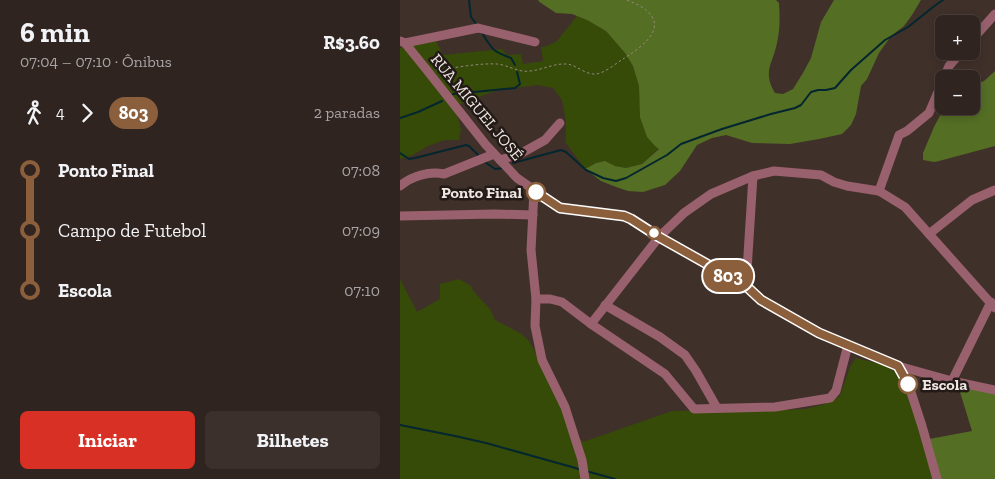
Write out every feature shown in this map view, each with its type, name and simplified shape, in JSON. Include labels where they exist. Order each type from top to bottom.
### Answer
[{"type":"street","points":[[980,31],[995,14]]},
{"type":"street","points":[[402,42],[478,28],[535,42]]},
{"type":"street","name":"RUA MIGUEL JOSÉ","points":[[402,42],[428,71],[475,132],[497,157],[517,178],[560,208],[624,216],[746,286],[761,300],[819,333],[898,366],[995,390]]},
{"type":"street","points":[[879,192],[899,135],[907,132],[929,113],[949,66],[954,60]]},
{"type":"street","points":[[400,186],[423,174],[436,172],[444,174],[497,157],[520,154],[545,140],[560,123]]},
{"type":"street","points":[[591,324],[659,237],[684,214],[711,194],[753,176],[774,171],[821,174],[834,182],[879,192],[905,207],[993,305],[952,380]]},
{"type":"street","points":[[746,286],[753,176]]},
{"type":"street","points":[[929,234],[972,200],[995,190]]},
{"type":"street","points":[[534,191],[531,250],[536,299],[535,326],[542,360],[565,407],[582,460],[585,479]]},
{"type":"street","points":[[400,216],[533,215]]},
{"type":"street","points":[[536,299],[550,299],[562,302],[665,374],[694,409],[775,407],[830,398],[836,391],[848,345]]},
{"type":"street","points":[[606,305],[685,355],[717,408]]},
{"type":"street","points":[[898,366],[909,386],[937,479]]},
{"type":"path","points":[[428,71],[494,64],[530,72],[565,64],[592,74],[601,72],[640,48],[653,34],[654,22],[651,15],[645,9],[627,0]]},
{"type":"green space","points":[[539,0],[776,0],[779,3],[780,18],[778,38],[769,79],[775,93],[783,94],[793,89],[803,73],[811,58],[821,22],[834,0],[921,0],[904,26],[891,36],[879,53],[867,79],[861,86],[856,114],[851,125],[842,134],[790,144],[752,143],[726,135],[712,138],[697,145],[680,171],[665,185],[643,192],[628,191],[616,187],[601,181],[585,169],[605,161],[615,166],[626,168],[642,164],[659,149],[647,137],[640,117],[639,86],[633,66],[625,53],[606,31],[572,14],[556,13]]},
{"type":"green space","points":[[577,16],[606,31],[625,53],[633,66],[639,86],[639,101],[659,148],[642,164],[626,168],[615,166],[605,161],[585,169],[566,143],[566,122],[562,100],[553,88],[538,85],[498,90],[455,106],[461,130],[459,140],[445,140],[400,159],[400,48],[436,41],[443,55],[502,49],[507,55],[521,54],[523,64],[543,61],[541,47],[556,42]]},
{"type":"green space","points":[[995,71],[995,146],[934,162],[923,160],[923,153],[940,115],[980,115],[980,83]]},
{"type":"green space","points":[[400,279],[417,312],[440,299],[440,284],[459,279],[471,286],[474,292],[490,309],[495,320],[520,333],[529,341],[543,365],[570,428],[583,442],[672,411],[806,409],[825,404],[840,396],[850,367],[856,358],[887,366],[898,376],[912,403],[936,479],[400,479]]},
{"type":"green space","points":[[956,379],[995,391],[995,479],[936,479],[924,440],[972,431]]},
{"type":"waterway","points":[[469,0],[471,17],[477,25]]},
{"type":"waterway","points":[[513,163],[561,150],[566,152],[586,170],[603,178],[616,181],[626,178],[667,155],[681,144],[722,129],[795,108],[801,105],[811,92],[835,88],[851,70],[885,40],[908,27],[943,0]]},
{"type":"waterway","points":[[482,33],[494,49],[500,54],[511,58],[515,65]]},
{"type":"waterway","points":[[453,94],[515,88],[520,84],[517,72]]},
{"type":"waterway","points":[[400,118],[442,101]]},
{"type":"waterway","points":[[400,153],[409,159],[466,145],[480,157]]},
{"type":"waterway","points":[[485,162],[495,169],[503,168]]},
{"type":"waterway","points":[[400,425],[486,443],[579,469]]},
{"type":"waterway","points":[[586,471],[615,479]]},
{"type":"bus line","name":"803","points":[[536,192],[560,208],[624,216],[631,219],[746,286],[761,300],[819,333],[898,366],[908,384]]},
{"type":"place","name":"Ponto Final","points":[[536,192]]},
{"type":"place","name":"Escola","points":[[908,384]]}]
